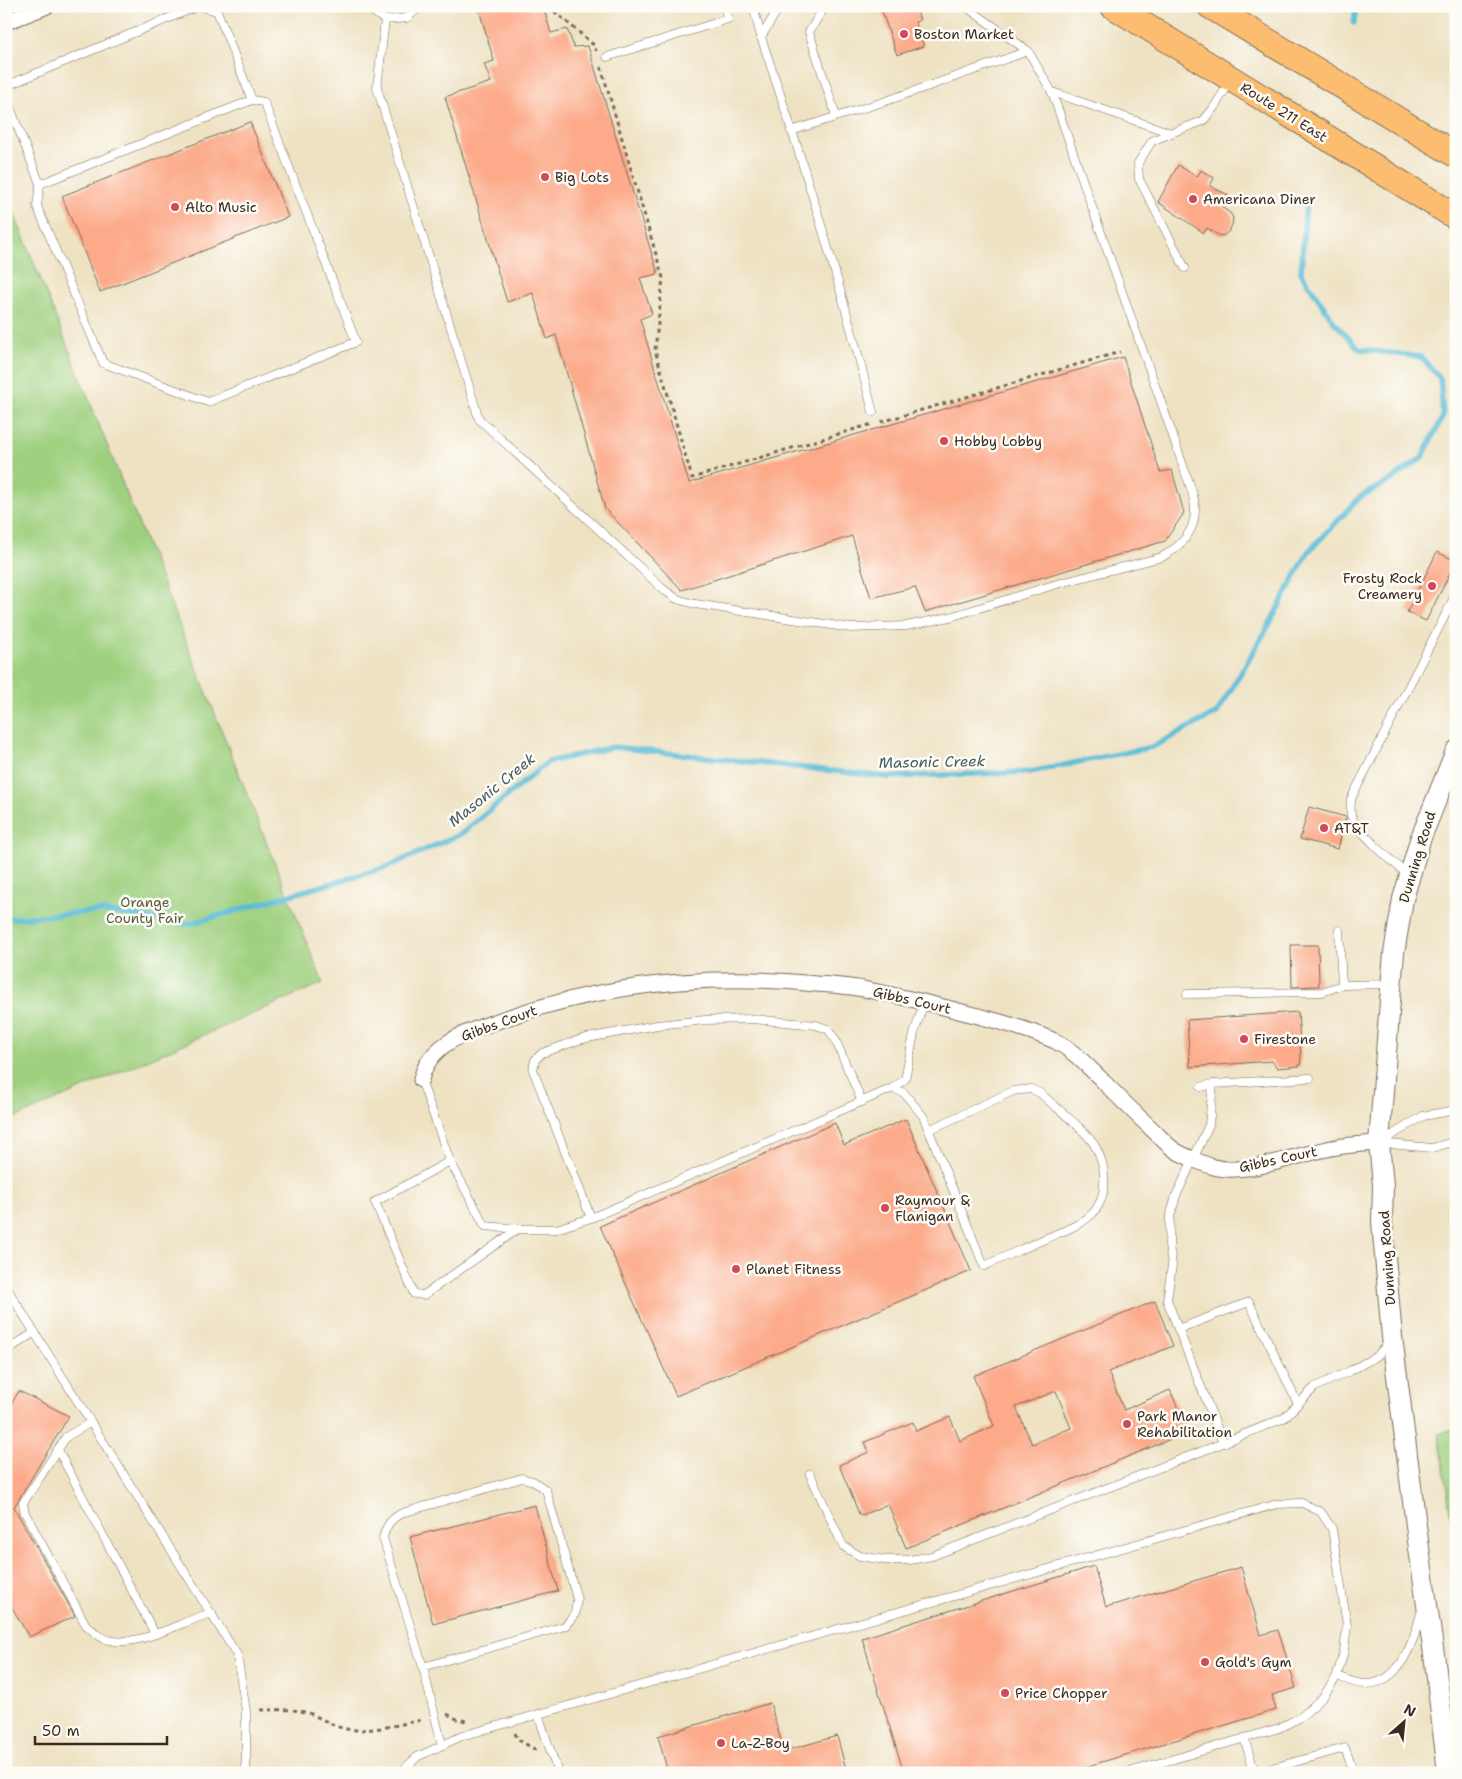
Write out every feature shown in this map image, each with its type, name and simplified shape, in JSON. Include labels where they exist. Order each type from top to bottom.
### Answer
[{"type":"main road","name":"Route 211 East","points":[[1113,6],[1456,217]]},
{"type":"main road","points":[[1210,6],[1456,155]]},
{"type":"street","points":[[6,22],[47,6]]},
{"type":"street","name":"Dunning Road","points":[[1448,1773],[1392,1337],[1382,1222],[1383,1185],[1379,1143],[1391,984],[1398,925],[1409,875],[1420,840],[1456,751]]},
{"type":"street","name":"Gibbs Court","points":[[421,1080],[423,1069],[429,1059],[442,1046],[460,1036],[528,1011],[575,998],[670,982],[745,979],[786,980],[861,988],[924,1002],[1028,1030],[1059,1043],[1079,1057],[1134,1113],[1174,1150],[1215,1168],[1234,1169],[1255,1166],[1329,1148],[1379,1143]]},
{"type":"lane","points":[[6,86],[198,6],[217,11],[252,100]]},
{"type":"lane","points":[[365,6],[385,20],[407,18],[420,6]]},
{"type":"lane","points":[[607,57],[728,19],[724,6]]},
{"type":"lane","points":[[753,6],[831,261],[874,412]]},
{"type":"lane","points":[[761,37],[780,6]]},
{"type":"lane","points":[[825,6],[809,32],[836,116]]},
{"type":"lane","points":[[385,20],[377,88],[479,419],[663,589],[677,599],[695,604],[851,628],[906,626],[950,617],[1057,584],[1162,557],[1182,543],[1189,533],[1193,522],[1195,510],[1194,495],[1052,92],[1028,51],[965,6]]},
{"type":"lane","points":[[791,131],[886,101],[1028,51]]},
{"type":"lane","points":[[1186,268],[1139,179],[1138,163],[1152,141],[1203,121],[1213,109],[1231,79]]},
{"type":"lane","points":[[1052,92],[1171,133]]},
{"type":"lane","points":[[6,98],[40,184],[37,206],[103,363],[208,402],[356,342],[264,102],[252,100],[40,184]]},
{"type":"lane","points":[[1409,875],[1380,851],[1360,829],[1351,816],[1351,799],[1456,594]]},
{"type":"lane","points":[[1339,930],[1342,985]]},
{"type":"lane","points":[[1187,994],[1322,992],[1342,985],[1391,984]]},
{"type":"lane","points":[[421,1080],[450,1161],[485,1226],[518,1230],[556,1229],[591,1218],[893,1088],[905,1079],[914,1034],[924,1002]]},
{"type":"lane","points":[[591,1218],[533,1070],[535,1060],[542,1053],[576,1041],[657,1025],[706,1020],[753,1019],[816,1025],[828,1029],[835,1039],[862,1102]]},
{"type":"lane","points":[[1201,1087],[1213,1084],[1310,1078]]},
{"type":"lane","points":[[1213,1084],[1209,1125],[1176,1196],[1170,1218],[1169,1246],[1172,1265],[1167,1300],[1223,1443]]},
{"type":"lane","points":[[893,1088],[904,1093],[923,1116],[984,1266],[1078,1224],[1094,1212],[1101,1198],[1105,1177],[1102,1161],[1094,1146],[1040,1092],[1031,1089],[1013,1091],[929,1130]]},
{"type":"lane","points":[[1379,1143],[1422,1116],[1456,1110]]},
{"type":"lane","points":[[1379,1143],[1432,1148],[1456,1141]]},
{"type":"lane","points":[[450,1161],[375,1202],[414,1294],[424,1295],[518,1230]]},
{"type":"lane","points":[[6,1287],[237,1655],[246,1712],[246,1773]]},
{"type":"lane","points":[[1178,1329],[1249,1302],[1298,1404]]},
{"type":"lane","points":[[6,1351],[35,1332]]},
{"type":"lane","points":[[810,1474],[843,1546],[860,1556],[885,1560],[910,1560],[932,1556],[1284,1418],[1315,1387],[1377,1356],[1392,1337]]},
{"type":"lane","points":[[91,1422],[66,1437],[23,1503],[25,1513],[86,1625],[102,1637],[123,1642],[155,1634],[195,1617],[212,1613]]},
{"type":"lane","points":[[58,1450],[155,1634]]},
{"type":"lane","points":[[423,1667],[565,1626],[575,1614],[577,1599],[546,1490],[533,1481],[522,1478],[402,1513],[392,1518],[385,1529],[383,1538],[423,1667],[442,1745]]},
{"type":"lane","points":[[400,1773],[417,1757],[462,1736],[1276,1504],[1302,1503],[1321,1512],[1332,1529],[1347,1625],[1344,1651],[1337,1676],[1323,1697],[1300,1717],[1279,1728],[1126,1773]]},
{"type":"lane","points":[[1337,1676],[1352,1682],[1368,1684],[1384,1680],[1399,1667],[1416,1633],[1426,1594]]},
{"type":"lane","points":[[538,1714],[558,1773]]},
{"type":"lane","points":[[1244,1738],[1255,1773],[1345,1748],[1354,1773]]},
{"type":"path","points":[[548,6],[595,46],[598,56]]},
{"type":"path","points":[[600,65],[663,278],[655,350],[692,478],[1120,352]]},
{"type":"path","points":[[261,1710],[295,1710],[312,1714],[330,1724],[349,1730],[381,1728],[421,1720]]},
{"type":"path","points":[[445,1712],[457,1719],[466,1721],[474,1719]]},
{"type":"path","points":[[514,1732],[517,1739],[536,1750],[539,1756]]},
{"type":"green space","name":"Orange County Fair","points":[[6,193],[323,983],[6,1122]]},
{"type":"green space","points":[[1456,1428],[1456,1553],[1439,1434]]},
{"type":"building","points":[[478,6],[543,6],[551,33],[567,29],[574,47],[588,46],[658,274],[640,278],[652,314],[640,319],[689,483],[1123,357],[1160,472],[1172,470],[1184,513],[1165,541],[925,612],[915,587],[871,598],[852,536],[682,590],[605,509],[556,335],[547,339],[533,293],[507,302],[445,97],[491,82],[484,64],[494,61]]},
{"type":"building","name":"Boston Market","points":[[880,6],[915,6],[920,20],[915,22],[924,46],[897,55]]},
{"type":"building","name":"Alto Music","points":[[250,122],[288,217],[100,292],[62,196]]},
{"type":"building","name":"Americana Diner","points":[[1178,165],[1197,177],[1201,170],[1214,178],[1210,186],[1228,195],[1222,207],[1233,218],[1229,231],[1223,236],[1207,228],[1204,233],[1158,202]]},
{"type":"building","name":"Frosty Rock Creamery","points":[[1437,552],[1456,561],[1426,621],[1407,612]]},
{"type":"building","name":"AT&T","points":[[1309,807],[1346,817],[1338,849],[1300,839]]},
{"type":"building","points":[[1291,945],[1318,945],[1319,986],[1292,987]]},
{"type":"building","name":"Firestone","points":[[1298,1012],[1300,1066],[1277,1068],[1272,1061],[1190,1067],[1187,1020]]},
{"type":"building","name":"Planet Fitness","points":[[906,1119],[971,1271],[676,1396],[600,1226],[835,1123],[844,1145]]},
{"type":"building","name":"Park Manor Rehabilitation","points":[[1155,1301],[1173,1346],[1108,1372],[1124,1410],[1170,1390],[1188,1432],[906,1548],[888,1504],[860,1516],[839,1465],[869,1452],[865,1442],[913,1422],[916,1431],[950,1417],[960,1441],[994,1426],[973,1376]],"holes":[[[1056,1391],[1071,1428],[1032,1444],[1016,1407]]]},
{"type":"building","points":[[19,1391],[69,1416],[14,1507],[75,1616],[29,1637],[6,1597],[6,1413]]},
{"type":"building","points":[[535,1505],[558,1591],[433,1624],[410,1537]]},
{"type":"building","name":"Price Chopper","points":[[1094,1566],[1106,1607],[1241,1567],[1261,1635],[1278,1630],[1296,1688],[1272,1695],[1276,1710],[1065,1773],[904,1773],[862,1638]]},
{"type":"building","name":"La-Z-Boy","points":[[770,1703],[784,1751],[837,1736],[847,1773],[668,1773],[658,1736]]},
{"type":"waterway","name":"Masonic Creek","points":[[1354,23],[1356,6]]},
{"type":"waterway","name":"Masonic Creek","points":[[6,919],[102,911],[189,924],[384,868],[461,834],[548,762],[613,747],[888,777],[1030,772],[1152,747],[1217,713],[1269,625],[1308,552],[1360,497],[1391,480],[1422,458],[1443,416],[1440,378],[1421,357],[1359,349],[1334,322],[1301,273],[1306,202]]},
{"type":"place","name":"Boston Market","points":[[904,34]]},
{"type":"place","name":"Big Lots","points":[[545,177]]},
{"type":"place","name":"Americana Diner","points":[[1193,199]]},
{"type":"place","name":"Alto Music","points":[[175,207]]},
{"type":"place","name":"Hobby Lobby","points":[[944,441]]},
{"type":"place","name":"Frosty Rock Creamery","points":[[1432,586]]},
{"type":"place","name":"AT&T","points":[[1324,828]]},
{"type":"place","name":"Firestone","points":[[1244,1039]]},
{"type":"place","name":"Raymour & Flanigan","points":[[885,1208]]},
{"type":"place","name":"Planet Fitness","points":[[736,1269]]},
{"type":"place","name":"Park Manor Rehabilitation","points":[[1127,1424]]},
{"type":"place","name":"Gold's Gym","points":[[1205,1662]]},
{"type":"place","name":"Price Chopper","points":[[1005,1693]]},
{"type":"place","name":"La-Z-Boy","points":[[721,1743]]}]
